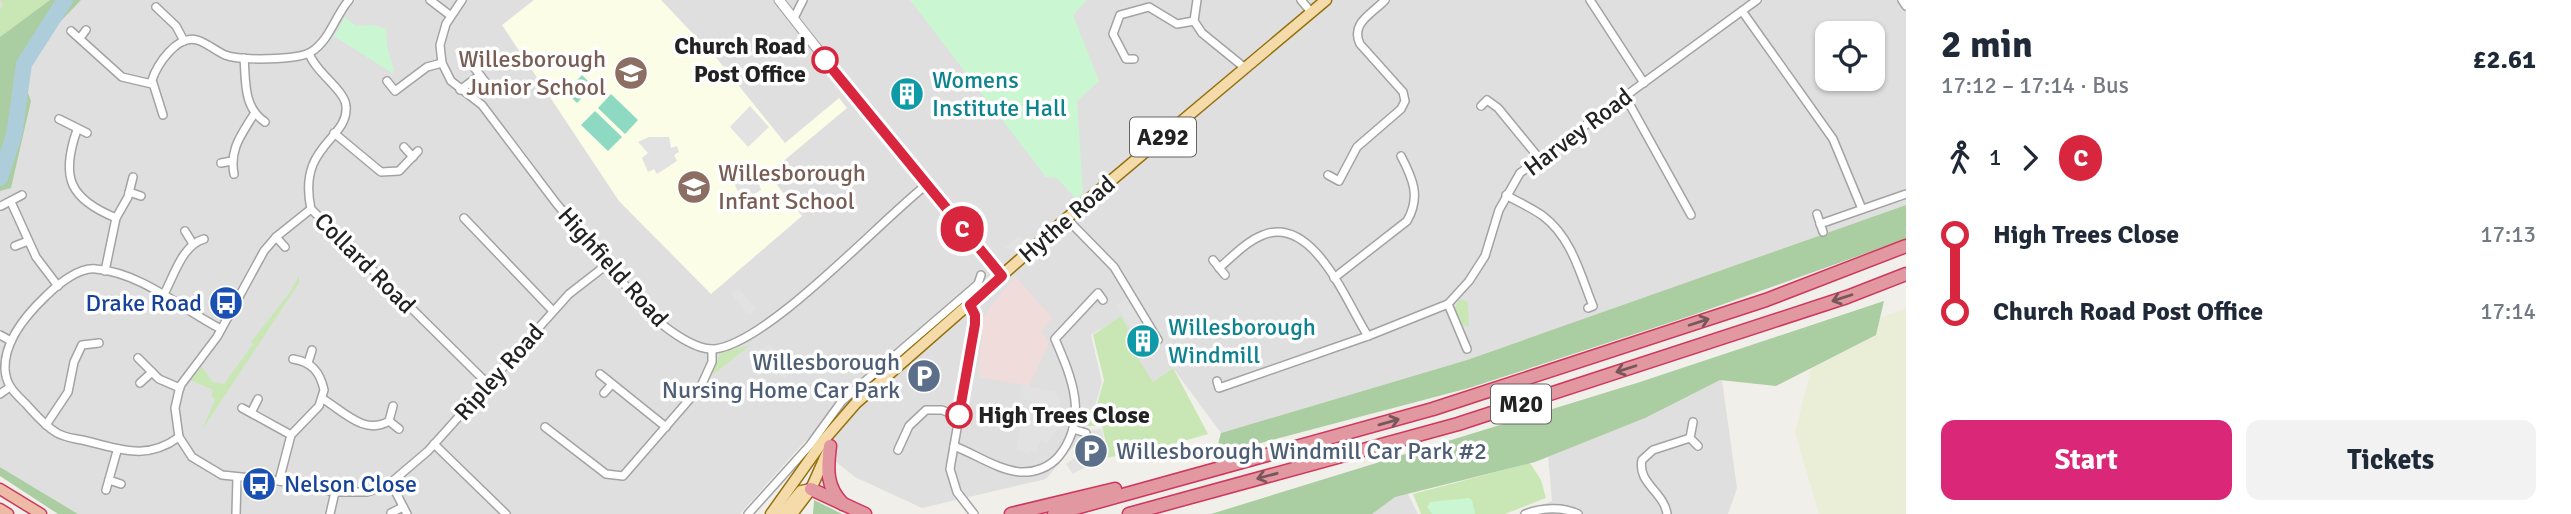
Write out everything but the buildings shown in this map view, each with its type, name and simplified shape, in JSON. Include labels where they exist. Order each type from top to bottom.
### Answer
[{"type":"highway","name":"M20","points":[[1054,514],[1433,409],[1766,300],[1906,246]]},
{"type":"highway","name":"M20","points":[[1129,514],[1458,424],[1847,297],[1906,274]]},
{"type":"highway","points":[[830,446],[828,479],[832,491],[843,504]]},
{"type":"highway","name":"M20","points":[[1011,514],[1148,481],[1205,473]]},
{"type":"highway","points":[[0,489],[41,514]]},
{"type":"highway","points":[[811,489],[865,514]]},
{"type":"highway","points":[[0,509],[8,514]]},
{"type":"main road","name":"Hythe Road","points":[[771,514],[840,421],[935,327],[970,305],[1067,219],[1326,0]]},
{"type":"main road","name":"Hythe Road","points":[[792,514],[811,489],[840,421]]},
{"type":"main road","points":[[782,514],[801,491],[811,489]]},
{"type":"street","points":[[430,0],[451,16]]},
{"type":"street","points":[[387,81],[395,90],[427,67],[442,63],[442,36],[462,0]]},
{"type":"street","points":[[779,0],[925,186],[1002,276]]},
{"type":"street","points":[[794,18],[803,0]]},
{"type":"street","points":[[1194,21],[1197,0]]},
{"type":"street","points":[[1301,0],[1311,12]]},
{"type":"street","points":[[1328,175],[1339,181],[1357,147],[1401,109],[1405,101],[1402,92],[1356,35],[1358,24],[1385,0]]},
{"type":"street","points":[[1590,0],[1644,83]]},
{"type":"street","name":"Harvey Road","points":[[1217,381],[1219,388],[1368,337],[1448,304],[1464,287],[1485,256],[1506,195],[1520,173],[1757,0]]},
{"type":"street","points":[[1902,0],[1906,6]]},
{"type":"street","points":[[163,115],[152,84],[156,71],[176,46],[184,41],[197,40],[225,55],[244,58],[309,53],[324,39],[344,2]]},
{"type":"street","points":[[156,7],[176,26],[184,41]]},
{"type":"street","points":[[1127,61],[1113,34],[1120,15],[1149,7],[1177,24],[1194,21]]},
{"type":"street","points":[[1742,11],[1833,139],[1862,209]]},
{"type":"street","points":[[1194,21],[1215,44],[1245,68]]},
{"type":"street","points":[[80,38],[86,30]]},
{"type":"street","points":[[71,31],[122,77],[152,84]]},
{"type":"street","name":"Collard Road","points":[[309,53],[320,73],[345,100],[345,115],[334,133],[320,148],[310,169],[308,192],[311,209],[488,384]]},
{"type":"street","points":[[244,58],[246,91],[254,114],[265,121]]},
{"type":"street","name":"Highfield Road","points":[[442,63],[451,81],[482,105],[556,203],[660,325],[712,349]]},
{"type":"street","points":[[472,65],[487,84]]},
{"type":"street","points":[[460,90],[480,75]]},
{"type":"street","points":[[1625,96],[1691,215]]},
{"type":"street","points":[[1481,107],[1487,100],[1498,108],[1539,158]]},
{"type":"street","points":[[234,174],[232,161],[240,133],[254,114]]},
{"type":"street","points":[[59,119],[87,134]]},
{"type":"street","points":[[77,130],[68,162],[73,187],[88,205],[116,218]]},
{"type":"street","points":[[334,133],[381,172],[399,171],[415,154],[404,147]]},
{"type":"street","points":[[1335,278],[1407,221],[1413,211],[1416,188],[1401,156]]},
{"type":"street","points":[[221,163],[232,161]]},
{"type":"street","points":[[105,271],[116,218],[133,177]]},
{"type":"street","points":[[545,427],[606,474],[617,478],[627,473],[701,386],[712,362],[712,349],[751,336],[763,327],[925,186]]},
{"type":"street","points":[[129,192],[141,196]]},
{"type":"street","points":[[1820,224],[1906,194]]},
{"type":"street","points":[[1,206],[22,195]]},
{"type":"street","points":[[1506,195],[1544,217],[1563,237],[1593,306],[1588,308]]},
{"type":"street","points":[[11,202],[38,262],[58,286]]},
{"type":"street","points":[[220,329],[194,316],[164,295],[105,271],[86,270],[58,286],[26,317],[11,341],[6,361],[9,387],[46,425],[68,439],[117,451],[146,451],[179,438],[175,408],[180,388],[220,329],[252,270],[275,237],[311,209]]},
{"type":"street","points":[[1816,214],[1823,232]]},
{"type":"street","points":[[464,218],[553,311]]},
{"type":"street","points":[[1067,219],[1108,258],[1158,340]]},
{"type":"street","points":[[185,231],[193,244]]},
{"type":"street","points":[[1213,260],[1222,271],[1260,236],[1279,232],[1298,238],[1308,245],[1335,278],[1352,304],[1368,337]]},
{"type":"street","points":[[275,237],[285,247]]},
{"type":"street","points":[[164,295],[193,244],[204,239]]},
{"type":"street","points":[[15,246],[28,241]]},
{"type":"street","name":"Ripley Road","points":[[179,438],[196,460],[213,471],[237,478],[279,481],[335,492],[367,492],[391,483],[434,444],[569,294],[609,263]]},
{"type":"street","name":"Hythe Road","points":[[748,514],[810,445],[830,412],[935,327],[978,284],[981,275]]},
{"type":"street","points":[[954,446],[1011,470],[1032,471],[1054,462],[1073,429],[1077,409],[1074,390],[1055,339],[1098,293],[1103,300]]},
{"type":"street","points":[[1448,304],[1466,349]]},
{"type":"street","points":[[970,305],[975,315],[975,324],[951,474],[957,492],[974,514]]},
{"type":"street","points":[[0,335],[11,341]]},
{"type":"street","points":[[75,338],[82,345]]},
{"type":"street","points":[[82,345],[99,342]]},
{"type":"street","points":[[46,425],[68,392],[74,362],[82,345]]},
{"type":"street","points":[[307,363],[312,350]]},
{"type":"street","points":[[138,358],[152,372],[180,388]]},
{"type":"street","points":[[279,481],[291,435],[323,399],[322,381],[307,363],[293,359]]},
{"type":"street","points":[[140,383],[152,372]]},
{"type":"street","points":[[600,374],[666,427]]},
{"type":"street","points":[[604,393],[612,384]]},
{"type":"street","points":[[0,394],[9,387]]},
{"type":"street","points":[[251,411],[258,398]]},
{"type":"street","points":[[323,399],[367,427],[380,426],[388,421],[393,406]]},
{"type":"street","points":[[242,408],[291,435]]},
{"type":"street","points":[[898,450],[909,426],[926,410],[942,410],[959,417]]},
{"type":"street","points":[[830,412],[840,421]]},
{"type":"street","points":[[388,421],[399,429]]},
{"type":"street","points":[[1690,438],[1693,422]]},
{"type":"street","points":[[1073,429],[1086,433]]},
{"type":"street","points":[[549,447],[557,438]]},
{"type":"street","points":[[1690,438],[1698,446]]},
{"type":"street","points":[[1667,514],[1663,501],[1643,478],[1640,469],[1642,460],[1653,450],[1690,438]]},
{"type":"street","points":[[434,444],[506,514]]},
{"type":"street","points":[[106,490],[117,451]]},
{"type":"street","points":[[236,514],[237,478]]},
{"type":"street","points":[[109,480],[121,484]]},
{"type":"street","points":[[391,483],[405,510],[391,513]]},
{"type":"street","points":[[330,514],[335,492]]},
{"type":"street","points":[[1525,514],[1542,508],[1567,509],[1578,514]]},
{"type":"shaded area","points":[[0,0],[1906,0],[1906,205],[1467,360],[1221,433],[1173,368],[1152,383],[1126,339],[1121,317],[1091,335],[1102,382],[1095,406],[1079,440],[1046,479],[922,508],[855,477],[807,439],[740,514],[78,514],[0,467]]},
{"type":"shaded area","points":[[534,0],[661,0],[718,60],[785,143],[839,98],[847,108],[768,174],[802,216],[711,294],[619,201],[502,25]]},
{"type":"shaded area","points":[[750,106],[769,127],[748,147],[730,127]]},
{"type":"shaded area","points":[[649,137],[669,137],[671,148],[677,146],[679,152],[674,155],[677,161],[657,174],[654,169],[648,172],[642,158],[648,153],[638,142]]},
{"type":"shaded area","points":[[754,169],[761,190],[742,201],[735,185]]},
{"type":"shaded area","points":[[1019,236],[1026,245],[1018,252],[1004,248]]},
{"type":"shaded area","points":[[1015,276],[1052,318],[1041,331],[1049,342],[1029,386],[979,377],[983,317]]},
{"type":"shaded area","points":[[738,288],[756,309],[749,315],[731,294]]},
{"type":"shaded area","points":[[1128,297],[1143,320],[1131,328],[1116,305]]},
{"type":"shaded area","points":[[1906,308],[1906,514],[1819,514],[1795,432],[1818,342]]},
{"type":"shaded area","points":[[769,344],[793,371],[784,379],[760,352]]},
{"type":"shaded area","name":"Willesborough Nursing Home Car Park","points":[[922,365],[935,377],[926,388],[912,375]]},
{"type":"shaded area","points":[[1721,373],[1737,488],[1728,514],[1518,514],[1552,501],[1548,455]]},
{"type":"shaded area","points":[[1023,385],[1056,392],[1060,403],[1059,416],[1053,424],[1058,429],[1047,443],[1041,440],[1036,452],[1030,451],[1029,454],[1016,450],[1020,426],[1027,426],[1029,419],[1040,421],[1038,427],[1042,426],[1054,409],[1051,405],[1019,399]]},
{"type":"shaded area","name":"Willesborough Windmill Car Park #2","points":[[1102,429],[1106,450],[1095,462],[1073,474],[1066,464],[1076,457],[1073,452],[1088,444],[1091,430]]},
{"type":"shaded area","points":[[1406,490],[1418,514],[1353,514]]},
{"type":"green space","points":[[0,0],[50,0],[0,37],[0,9],[3,6]]},
{"type":"green space","points":[[50,0],[81,0],[18,66],[31,101],[11,188],[0,191],[0,37]]},
{"type":"green space","points":[[910,0],[1087,0],[1073,15],[1099,81],[1077,101],[1083,193],[1076,199],[1057,178],[1046,177]]},
{"type":"green space","points":[[345,17],[356,26],[374,25],[386,29],[387,46],[394,70],[392,73],[334,36]]},
{"type":"green space","points":[[582,75],[593,86],[577,103],[566,92]]},
{"type":"green space","points":[[611,94],[638,120],[625,134],[598,108]]},
{"type":"green space","points":[[595,111],[622,137],[608,151],[581,125]]},
{"type":"green space","points":[[1906,205],[1906,239],[1690,316],[1469,388],[1215,455],[1221,433],[1467,360]]},
{"type":"green space","points":[[299,275],[299,283],[202,430],[215,400],[211,395],[213,390],[190,380],[201,366],[213,382],[224,384],[253,344],[251,342],[290,292]]},
{"type":"green space","points":[[1460,299],[1468,302],[1469,326],[1461,325],[1454,309]]},
{"type":"green space","points":[[1884,301],[1876,335],[1776,386],[1720,380],[1645,418],[1535,462],[1395,497],[1372,514],[1211,514],[1640,382]]},
{"type":"green space","points":[[1121,316],[1128,329],[1126,339],[1153,382],[1173,368],[1208,434],[1153,450],[1105,458],[1107,448],[1102,426],[1082,426],[1083,412],[1096,408],[1104,380],[1093,335]]},
{"type":"green space","points":[[750,345],[714,374],[711,371],[721,353]]},
{"type":"green space","points":[[1530,463],[1541,480],[1546,498],[1505,514],[1421,514],[1413,494]]},
{"type":"green space","points":[[0,467],[78,514],[58,514],[0,476]]},
{"type":"green space","points":[[1469,498],[1472,500],[1475,514],[1432,514],[1427,507],[1430,502]]},
{"type":"green space","points":[[814,500],[842,514],[813,514]]},
{"type":"waterway","points":[[0,178],[14,135],[24,64],[65,0]]},
{"type":"bus line","name":"C","points":[[825,60],[925,186],[1002,276],[970,305],[975,315],[975,324],[959,415]]},
{"type":"place","name":"Church Road Post Office","points":[[825,60]]},
{"type":"place","name":"Willesborough Junior School","points":[[631,73]]},
{"type":"place","name":"Womens Institute Hall","points":[[907,94]]},
{"type":"place","name":"Willesborough Infant School","points":[[694,187]]},
{"type":"place","name":"Drake Road","points":[[226,303]]},
{"type":"place","name":"Willesborough Windmill","points":[[1143,341]]},
{"type":"place","name":"Willesborough Nursing Home Car Park","points":[[924,376]]},
{"type":"place","name":"High Trees Close","points":[[959,415]]},
{"type":"place","name":"Willesborough Windmill Car Park #2","points":[[1091,451]]},
{"type":"place","name":"Nelson Close","points":[[259,484]]}]
